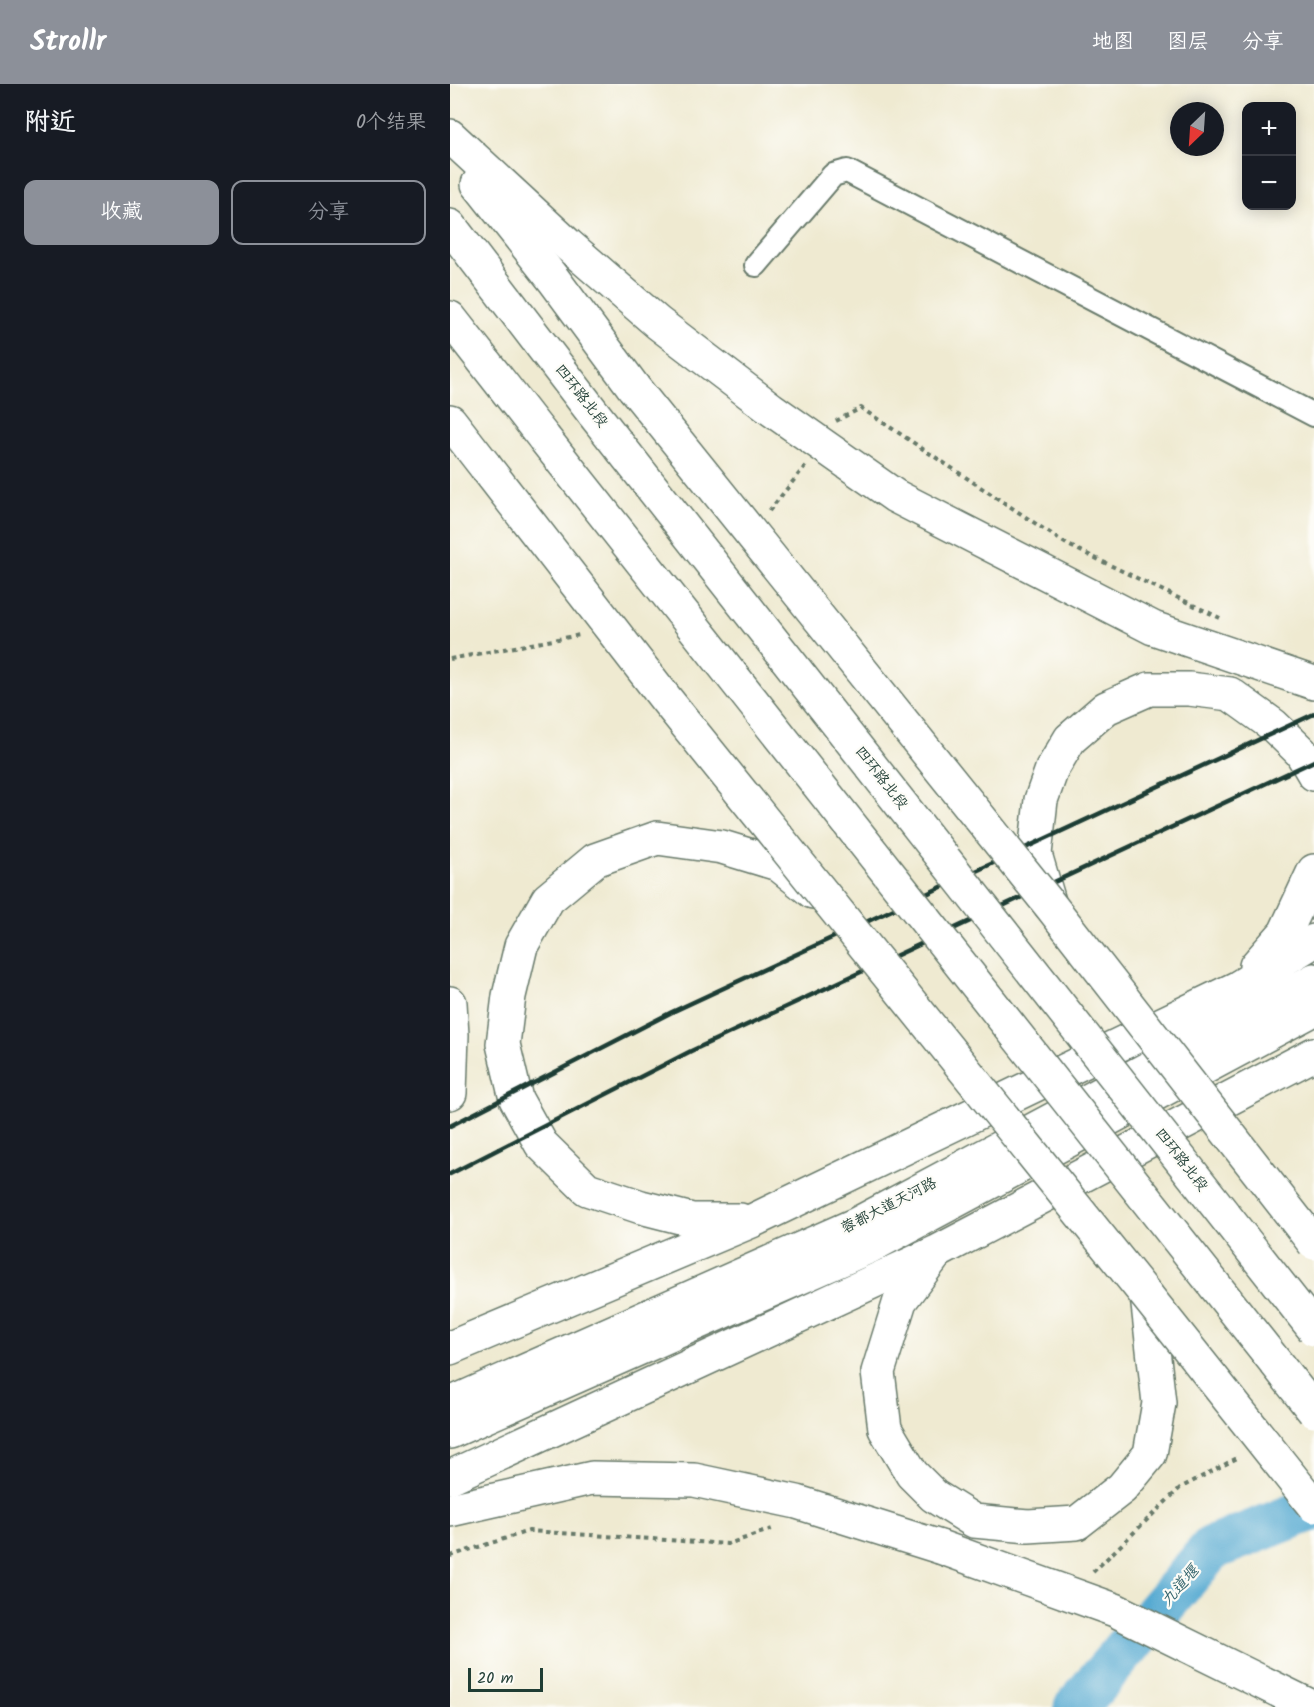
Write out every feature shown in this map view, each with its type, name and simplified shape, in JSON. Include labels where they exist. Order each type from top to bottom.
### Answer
[{"type":"main road","points":[[450,136],[568,245],[658,323],[771,409],[895,496],[1153,628],[1314,683]]},
{"type":"main road","points":[[450,149],[554,280],[634,388],[1050,905],[1314,1243]]},
{"type":"main road","name":"四环路北段","points":[[450,226],[594,414],[1314,1329]]},
{"type":"main road","points":[[450,318],[1314,1411]]},
{"type":"main road","points":[[450,421],[665,698],[1314,1506]]},
{"type":"main road","points":[[1050,905],[1035,854],[1041,800],[1052,769],[1070,739],[1106,708],[1149,689],[1189,689],[1230,694],[1273,725],[1301,752],[1314,774]]},
{"type":"main road","points":[[753,1220],[692,1220],[641,1207],[587,1189],[541,1144],[516,1099],[503,1044],[509,996],[521,946],[548,899],[595,860],[657,838],[722,847],[778,864],[839,913]]},
{"type":"main road","points":[[1238,987],[1285,933],[1314,871]]},
{"type":"main road","points":[[450,1348],[753,1220],[1238,987],[1314,941]]},
{"type":"main road","name":"蓉都大道天河路","points":[[450,1404],[858,1224],[1314,980]]},
{"type":"main road","points":[[450,1003],[452,1035],[450,1093]]},
{"type":"main road","name":"蓉都大道天河路","points":[[450,1432],[869,1247],[1314,1009]]},
{"type":"main road","points":[[450,1477],[937,1252],[1314,1054]]},
{"type":"main road","points":[[937,1252],[900,1301],[878,1372],[885,1429],[912,1474],[934,1496],[974,1521],[1028,1526],[1077,1523],[1122,1488],[1150,1454],[1159,1403],[1147,1296]]},
{"type":"main road","points":[[450,1510],[592,1478],[694,1480],[797,1502],[940,1547],[1115,1610],[1312,1707]]},
{"type":"street","points":[[756,265],[833,175],[847,171],[1314,415]]},
{"type":"path","points":[[830,429],[836,421],[861,408],[1068,545],[1229,622]]},
{"type":"waterway","name":"九道堰","points":[[1076,1707],[1212,1548],[1314,1508]]},
{"type":"railway","points":[[450,1126],[672,1012],[1314,714]]},
{"type":"railway","points":[[450,1174],[691,1051],[1314,761]]}]
